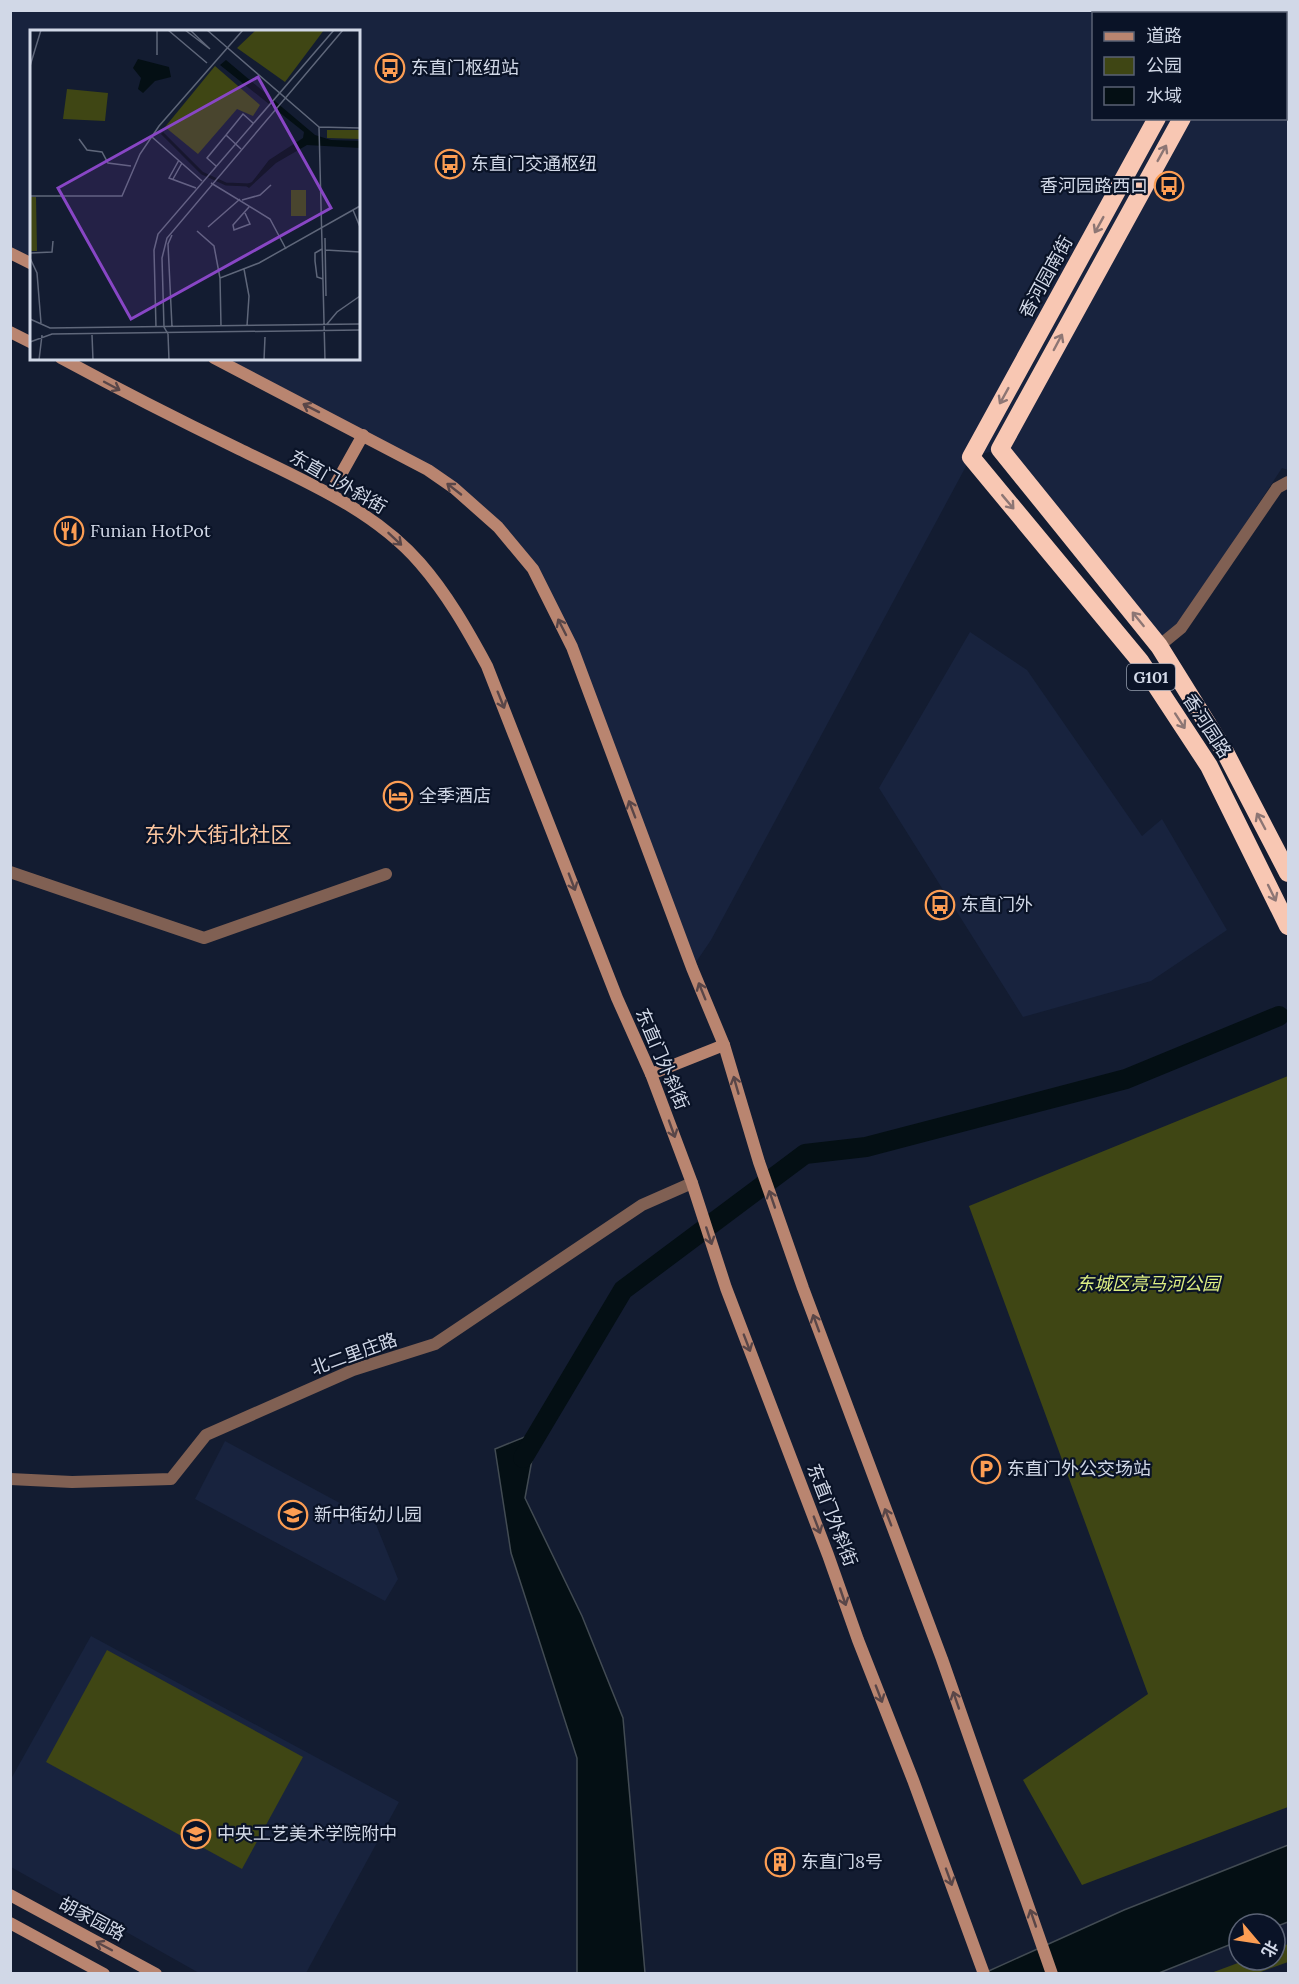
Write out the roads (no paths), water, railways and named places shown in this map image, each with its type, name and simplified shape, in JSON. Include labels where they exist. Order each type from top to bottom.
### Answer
[{"type":"highway","name":"香河园南街","points":[[970,457],[1156,120]]},
{"type":"highway","name":"香河园路","points":[[1181,120],[1000,449],[1159,646],[1225,752],[1288,873]]},
{"type":"highway","name":"香河园路","points":[[970,457],[1140,661],[1209,766],[1288,926]]},
{"type":"main road","points":[[10,253],[30,263]]},
{"type":"main road","points":[[10,332],[30,342]]},
{"type":"main road","name":"东直门外斜街","points":[[65,360],[139,400],[330,494],[381,526],[419,562],[462,619],[487,666],[617,998],[651,1074],[692,1183],[726,1288],[913,1780],[984,1974]]},
{"type":"main road","points":[[218,360],[428,470],[454,488],[498,527],[533,569],[572,647],[692,968],[724,1045],[759,1162],[785,1237],[942,1659],[1052,1974]]},
{"type":"main road","points":[[330,494],[363,435]]},
{"type":"main road","points":[[651,1074],[724,1045]]},
{"type":"main road","name":"胡家园路","points":[[10,1895],[156,1974]]},
{"type":"main road","points":[[10,1923],[104,1974]]},
{"type":"street","points":[[1159,646],[1181,628],[1277,488],[1288,482]]},
{"type":"street","points":[[10,872],[204,938],[386,874]]},
{"type":"street","name":"北二里庄路","points":[[10,1479],[72,1482],[171,1479],[206,1435],[352,1370],[435,1344],[642,1205],[692,1183]]},
{"type":"water","points":[[537,1432],[525,1498],[582,1616],[623,1718],[645,1973],[577,1973],[577,1758],[511,1553],[495,1449]]},
{"type":"water","points":[[1288,1845],[1288,1922],[1287,1912],[1227,1912],[1227,1946],[1159,1973],[982,1974],[1124,1910]]},
{"type":"waterway","points":[[523,1458],[623,1290],[805,1154],[866,1147],[1126,1079],[1279,1016]]},
{"type":"place","name":"东直门枢纽站","points":[[390,68]]},
{"type":"place","name":"东直门交通枢纽","points":[[450,164]]},
{"type":"place","name":"香河园路西口","points":[[1169,186]]},
{"type":"place","name":"Funian HotPot","points":[[69,531]]},
{"type":"place","name":"全季酒店","points":[[398,796]]},
{"type":"place","name":"东直门外","points":[[940,905]]},
{"type":"place","name":"东直门外公交场站","points":[[986,1469]]},
{"type":"place","name":"新中街幼儿园","points":[[293,1515]]},
{"type":"place","name":"中央工艺美术学院附中","points":[[196,1834]]},
{"type":"place","name":"东直门8号","points":[[780,1862]]},
{"type":"district","name":"东外大街北社区","points":[[218,835]]},
{"type":"park label","name":"东城区亮马河公园","points":[[1148,1284]]}]
